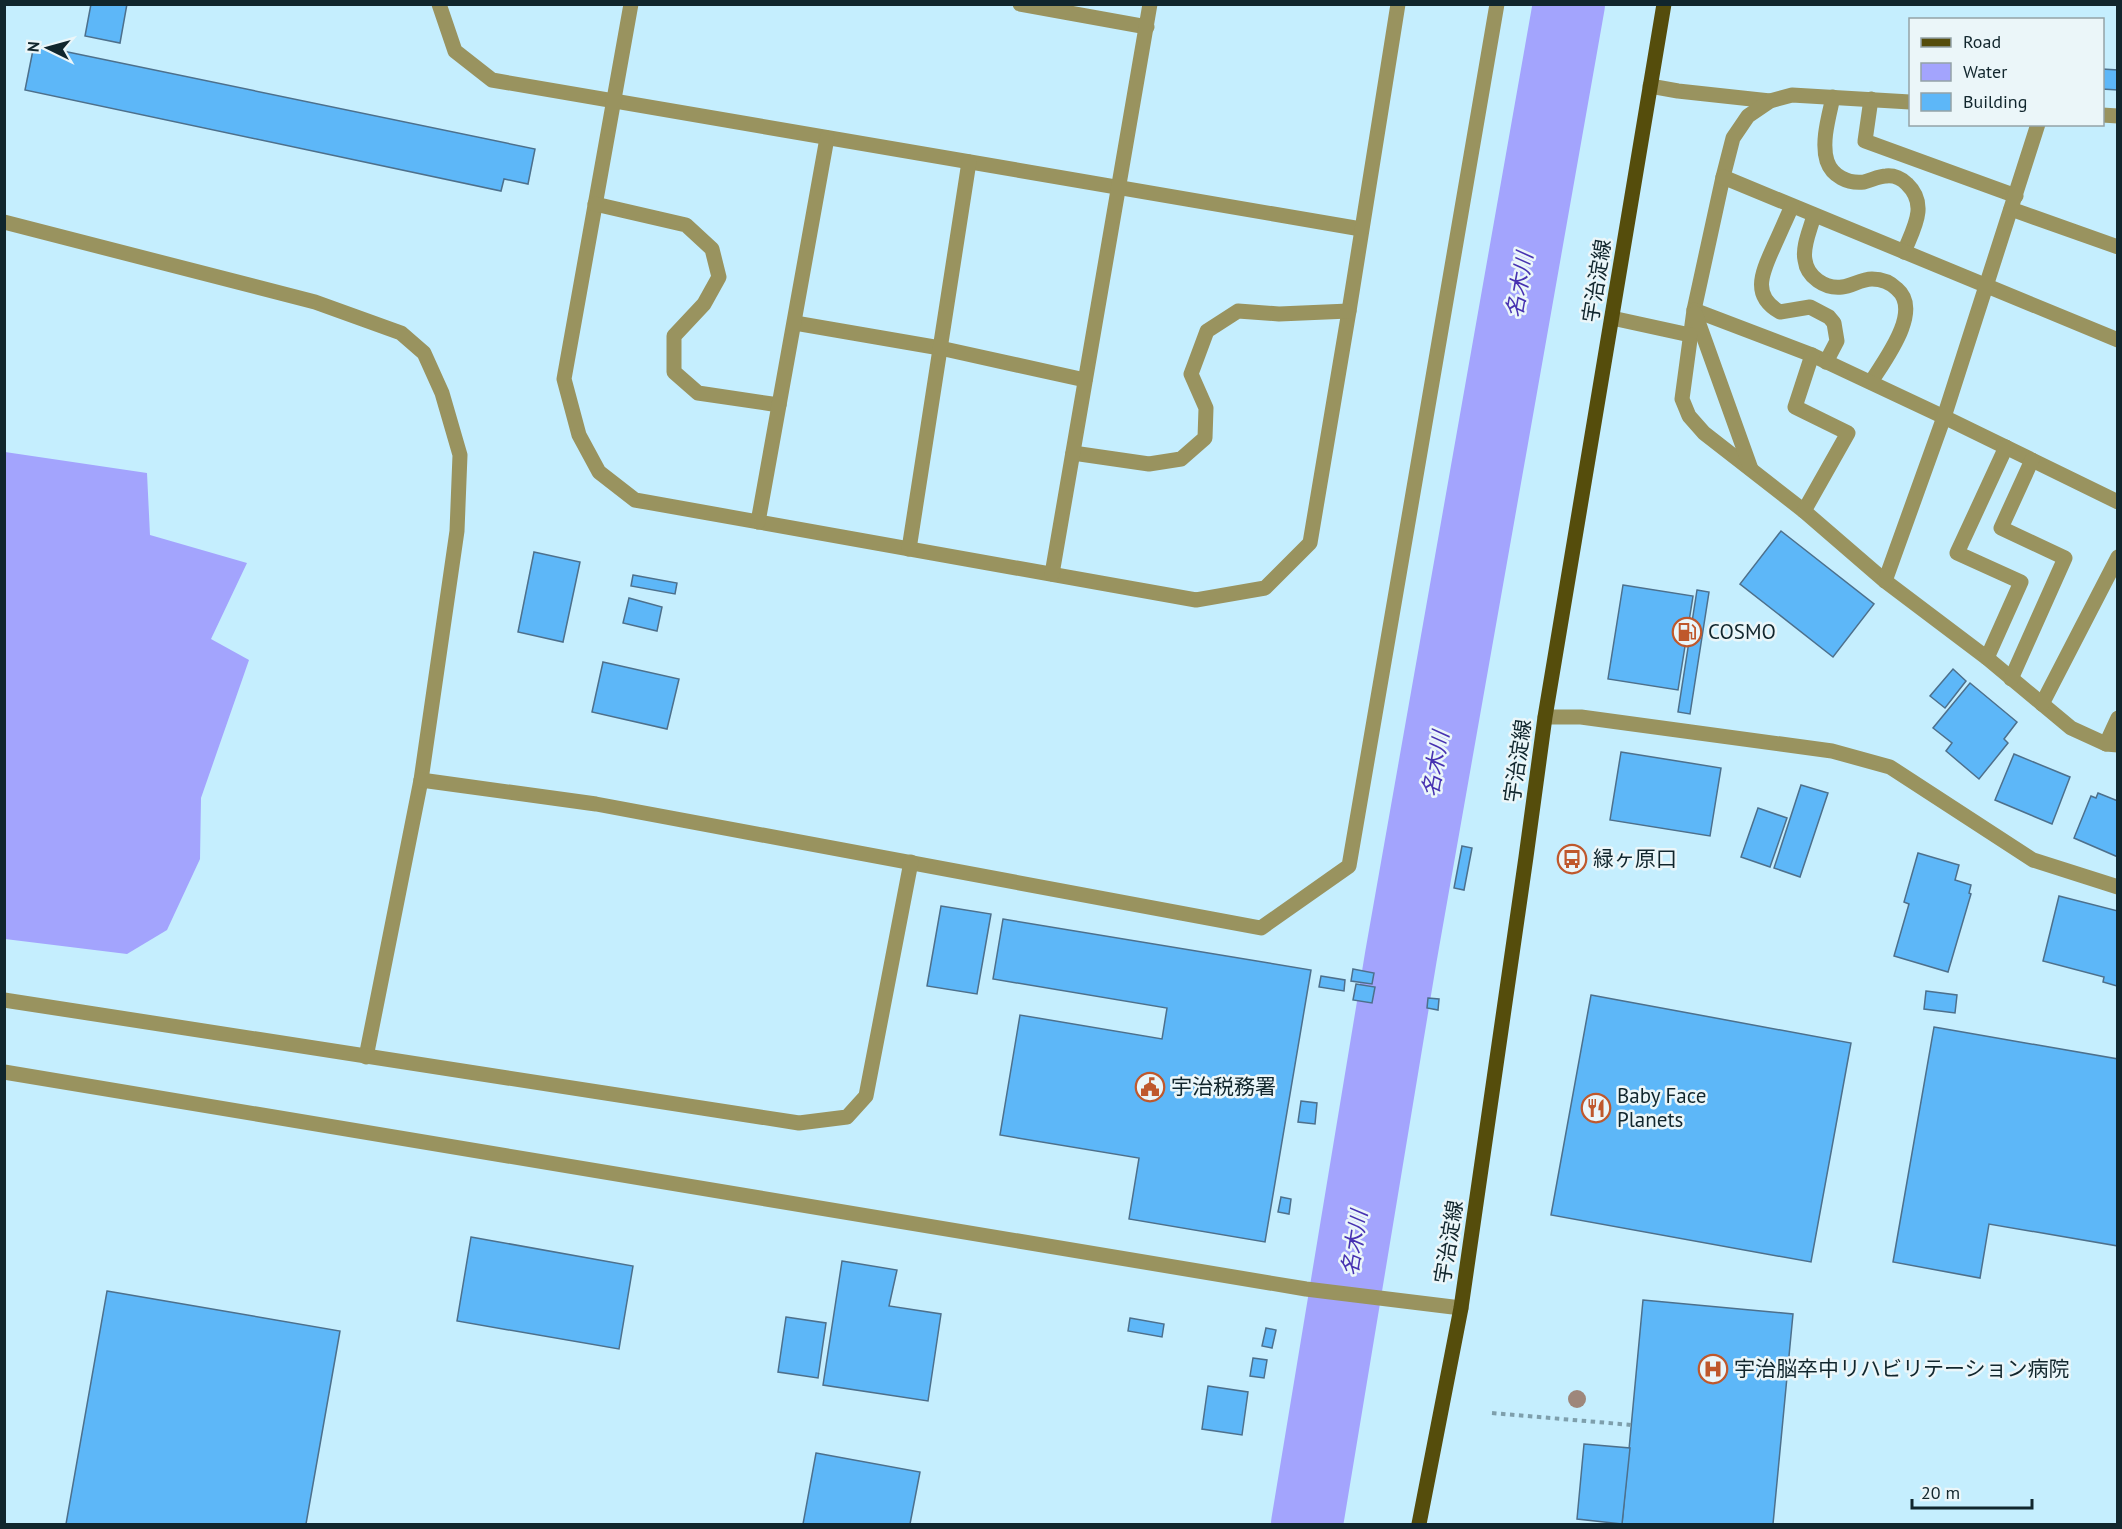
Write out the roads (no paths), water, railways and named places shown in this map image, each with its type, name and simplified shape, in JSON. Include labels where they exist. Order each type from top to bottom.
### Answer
[{"type":"main road","name":"宇治淀線","points":[[1419,1524],[1461,1308],[1545,717],[1664,4]]},
{"type":"street","points":[[439,4],[455,51],[492,80],[1361,229]]},
{"type":"street","points":[[631,4],[564,379],[579,435],[600,472],[635,500],[1196,600],[1265,588],[1310,543],[1350,311],[1398,4]]},
{"type":"street","points":[[1020,4],[1147,27]]},
{"type":"street","points":[[1052,574],[1150,4]]},
{"type":"street","points":[[421,780],[596,804],[1261,928],[1349,866],[1497,4]]},
{"type":"street","points":[[1650,86],[1770,101]]},
{"type":"street","points":[[1909,102],[1792,95],[1770,101],[1748,116],[1733,138],[1694,310],[1682,399],[1689,416],[1704,433],[1804,511],[1885,581],[1986,658],[2071,728],[2112,744],[2118,718]]},
{"type":"street","points":[[1833,97],[1825,148],[1828,163],[1835,174],[1846,180],[1857,182],[1894,176],[1908,185],[1918,200],[1917,218],[1904,252]]},
{"type":"street","points":[[1871,99],[1865,141],[2118,247]]},
{"type":"street","points":[[1885,581],[1944,417],[2037,126]]},
{"type":"street","points":[[758,522],[827,138]]},
{"type":"street","points":[[909,549],[969,162]]},
{"type":"street","points":[[1724,177],[2118,340]]},
{"type":"street","points":[[595,204],[686,225],[712,249],[719,277],[704,304],[674,336],[674,372],[698,393],[779,405]]},
{"type":"street","points":[[1792,206],[1762,273],[1762,294],[1769,307],[1780,312],[1810,307],[1829,317],[1834,323],[1837,341],[1819,359],[1795,407],[1848,433],[1804,511]]},
{"type":"street","points":[[1814,215],[1804,259],[1809,271],[1818,281],[1829,286],[1842,287],[1858,281],[1874,279],[1890,282],[1902,293],[1906,315],[1900,336],[1871,382]]},
{"type":"street","points":[[4,222],[315,302],[401,333],[424,353],[442,393],[460,455],[457,531],[421,780],[366,1057]]},
{"type":"street","points":[[1694,310],[1871,382],[2118,502]]},
{"type":"street","points":[[1694,310],[1751,470]]},
{"type":"street","points":[[1073,453],[1149,464],[1181,459],[1205,438],[1206,408],[1191,375],[1207,331],[1238,311],[1279,314],[1350,311]]},
{"type":"street","points":[[1612,318],[1690,335]]},
{"type":"street","points":[[795,323],[940,348],[1085,380]]},
{"type":"street","points":[[1986,658],[2021,582],[1958,553],[2006,447]]},
{"type":"street","points":[[2011,679],[2065,558],[2001,528],[2032,460]]},
{"type":"street","points":[[2042,704],[2118,557]]},
{"type":"street","points":[[1545,717],[1581,717],[1832,751],[1890,767],[2033,860],[2118,887]]},
{"type":"street","points":[[4,1000],[799,1123],[847,1117],[866,1096],[911,862]]},
{"type":"street","points":[[4,1072],[1306,1289],[1461,1308]]},
{"type":"water","points":[[5,452],[147,473],[150,535],[247,563],[211,639],[249,660],[201,798],[200,859],[167,930],[127,954],[5,939]]},
{"type":"waterway","name":"名木川","points":[[1307,1524],[1401,956],[1569,4]]},
{"type":"place","name":"COSMO","points":[[1687,632]]},
{"type":"place","name":"緑ヶ原口","points":[[1572,859]]},
{"type":"place","name":"宇治税務署","points":[[1150,1087]]},
{"type":"place","name":"Baby Face Planets","points":[[1596,1108]]},
{"type":"place","name":"宇治脳卒中リハビリテーション病院","points":[[1713,1369]]}]
